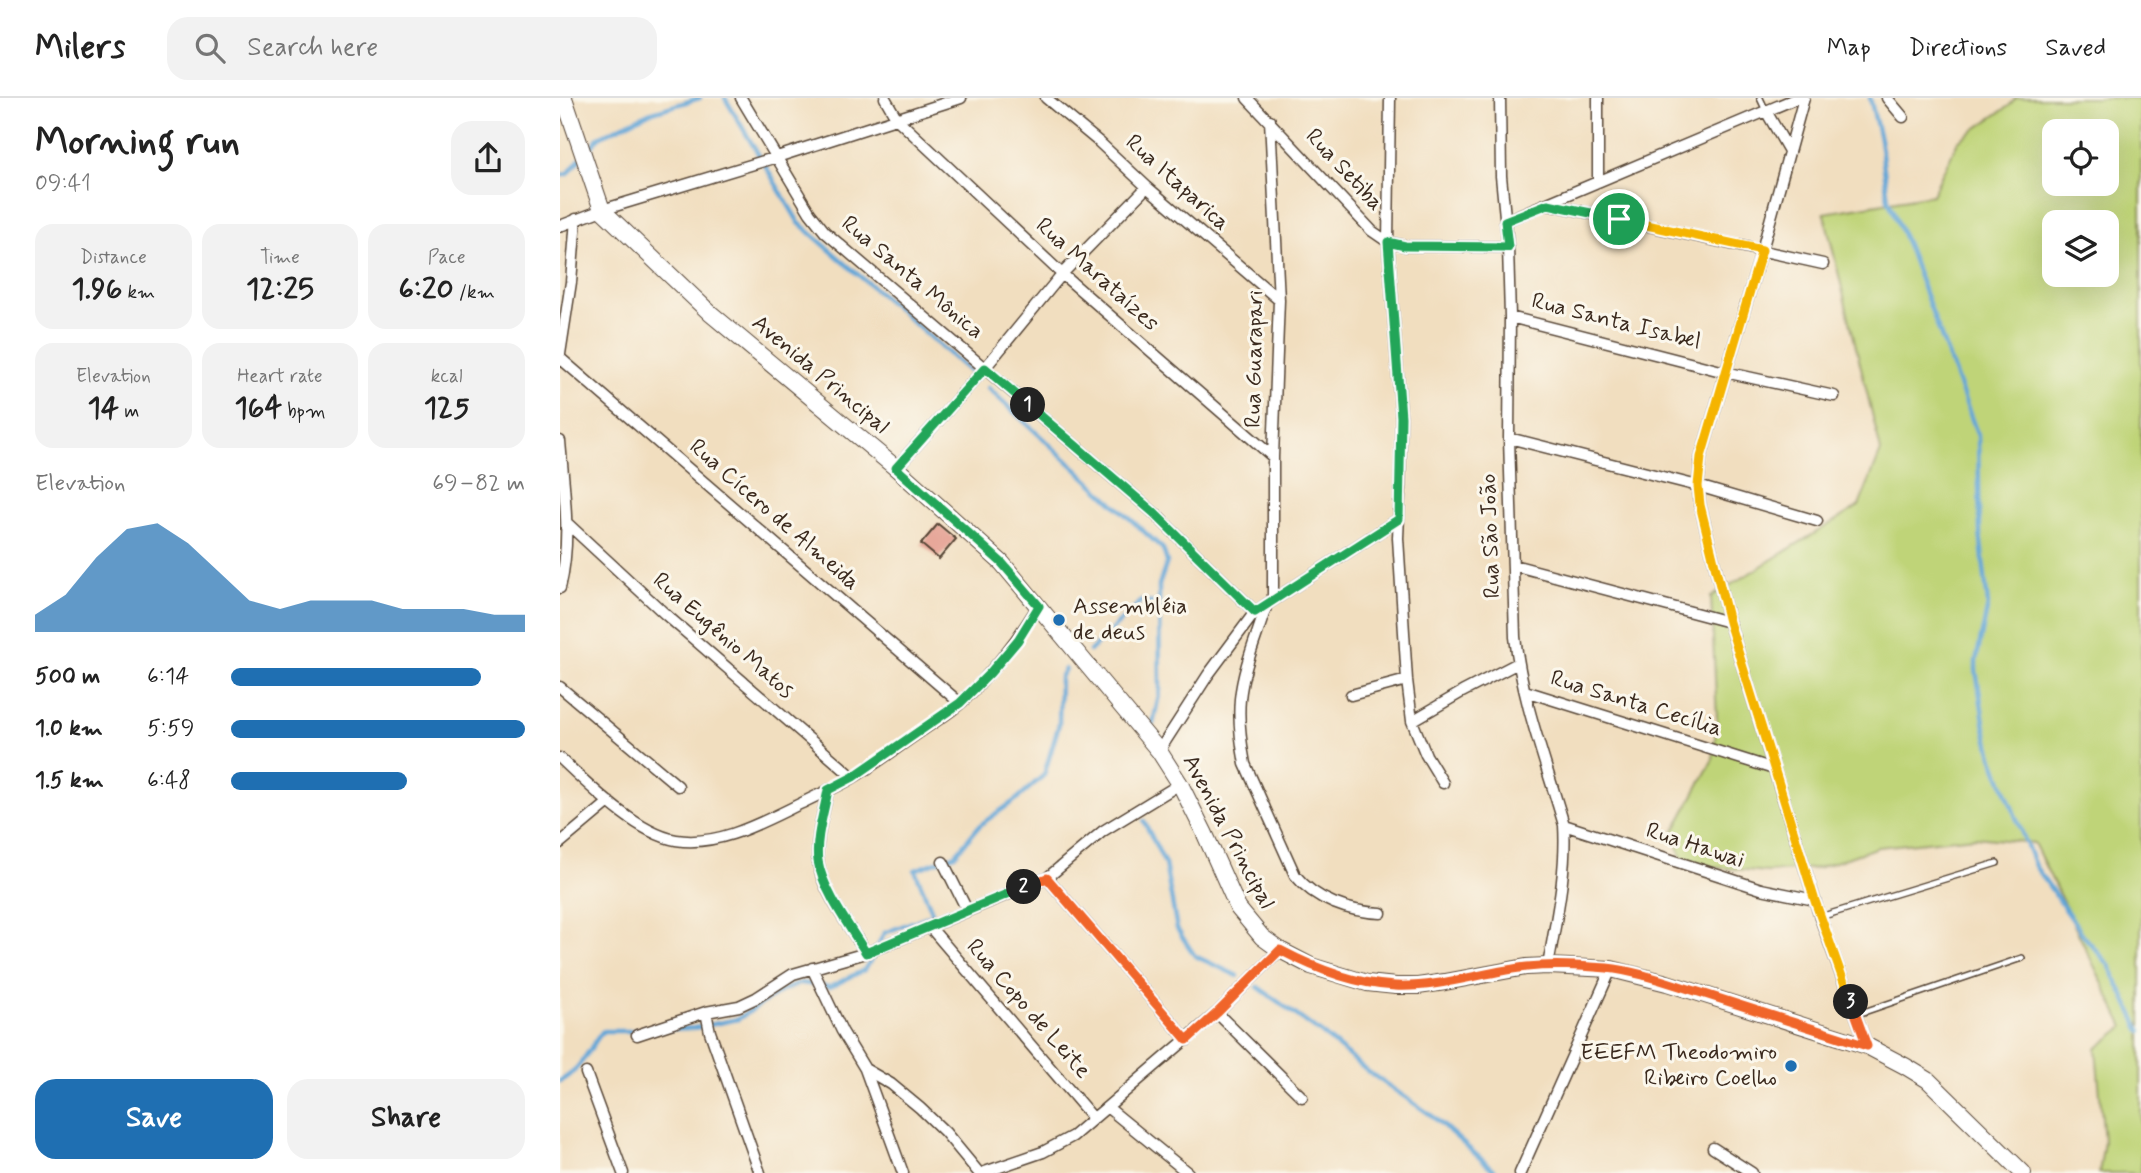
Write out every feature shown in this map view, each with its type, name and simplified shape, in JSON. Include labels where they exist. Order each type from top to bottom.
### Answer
[{"type":"street","points":[[564,98],[602,210]]},
{"type":"street","name":"Rua Santa Mônica","points":[[741,98],[824,232],[1153,512],[1255,612]]},
{"type":"street","name":"Rua Marataízes","points":[[885,98],[897,119],[1062,274],[1273,457]]},
{"type":"street","points":[[560,226],[602,210],[961,98]]},
{"type":"street","name":"Rua Itaparica","points":[[1046,98],[1279,300]]},
{"type":"street","name":"Rua Setiba","points":[[1247,98],[1372,231],[1388,242],[1405,246],[1508,247]]},
{"type":"street","points":[[1390,98],[1388,242],[1401,417],[1398,538],[1407,680],[1412,721],[1426,755],[1443,783]]},
{"type":"street","name":"Rua São João","points":[[1500,98],[1501,176],[1508,247],[1510,317],[1509,438],[1515,637],[1525,691],[1564,825],[1564,868],[1548,966]]},
{"type":"street","points":[[1598,98],[1598,182]]},
{"type":"street","points":[[1505,221],[1797,98]]},
{"type":"street","points":[[1804,98],[1701,457],[1698,486],[1700,505],[1729,622],[1820,917],[1867,1046]]},
{"type":"street","points":[[1887,98],[1903,117]]},
{"type":"street","points":[[1766,111],[1789,151]]},
{"type":"street","name":"Rua Guarapari","points":[[1270,120],[1279,300],[1270,602],[1245,673],[1240,697],[1241,745],[1245,764],[1295,875],[1303,885],[1314,893],[1351,909],[1381,913]]},
{"type":"street","points":[[896,468],[985,368],[1062,274],[1147,187]]},
{"type":"street","points":[[1548,204],[1824,264]]},
{"type":"street","name":"Avenida Principal","points":[[602,210],[710,313],[896,468],[1002,563],[1159,751],[1180,784],[1238,908],[1254,928],[1280,950],[1326,972],[1367,983],[1396,986],[1432,984],[1526,967],[1548,966],[1611,969],[1667,983],[1867,1046],[1928,1080],[2023,1173]]},
{"type":"street","points":[[560,356],[571,282],[576,219]]},
{"type":"street","name":"Rua Santa Isabel","points":[[1510,317],[1725,372],[1834,396]]},
{"type":"street","name":"Rua Cícero de Almeida","points":[[560,356],[960,703]]},
{"type":"street","points":[[1509,438],[1698,486],[1816,521]]},
{"type":"street","points":[[560,441],[562,491],[568,524],[560,588]]},
{"type":"street","points":[[1159,751],[1208,675],[1255,612],[1399,519]]},
{"type":"street","name":"Rua Eugênio Matos","points":[[568,524],[665,614],[853,777]]},
{"type":"street","points":[[1513,565],[1729,622]]},
{"type":"street","points":[[560,758],[609,803],[660,834],[690,841],[711,839],[740,831],[853,777],[960,703],[1018,640],[1039,606]]},
{"type":"street","points":[[1412,721],[1462,691],[1518,663]]},
{"type":"street","points":[[1352,695],[1407,680]]},
{"type":"street","points":[[560,687],[678,786]]},
{"type":"street","name":"Rua Santa Cecília","points":[[1525,691],[1774,769]]},
{"type":"street","points":[[637,1035],[706,1012],[739,1006],[793,974],[866,953],[1047,878],[1103,831],[1180,784]]},
{"type":"street","points":[[828,790],[818,860],[832,896],[866,953]]},
{"type":"street","points":[[560,843],[609,803]]},
{"type":"street","name":"Rua Hawai","points":[[1564,825],[1761,889],[1815,901]]},
{"type":"street","points":[[943,862],[967,910]]},
{"type":"street","points":[[1047,878],[1187,1040]]},
{"type":"street","name":"Rua Copo de Leite","points":[[930,927],[1093,1118]]},
{"type":"street","points":[[865,1069],[891,1084],[920,1108],[980,1173],[998,1170],[1073,1136],[1187,1040],[1280,950]]},
{"type":"street","points":[[812,968],[842,1031],[865,1069],[903,1173]]},
{"type":"street","points":[[1520,1173],[1611,969]]},
{"type":"street","points":[[706,1012],[710,1032],[760,1173]]},
{"type":"street","points":[[1217,1013],[1302,1097]]},
{"type":"street","points":[[586,1073],[623,1173]]},
{"type":"street","points":[[1107,1107],[1188,1173]]},
{"type":"street","points":[[1713,1148],[1752,1173]]},
{"type":"lane","points":[[1760,98],[1766,111]]},
{"type":"lane","points":[[1820,917],[1997,863]]},
{"type":"lane","points":[[1855,1014],[2022,958]]},
{"type":"green space","points":[[2016,98],[2141,98],[2141,1173],[2099,1173],[2104,1141],[2096,1049],[2124,1027],[2034,843],[1975,837],[1878,847],[1818,868],[1768,872],[1712,867],[1681,857],[1674,831],[1713,759],[1717,719],[1711,597],[1859,506],[1881,451],[1824,213],[1932,195],[1958,141],[2009,106]]},
{"type":"building","points":[[938,524],[956,539],[939,559],[921,544]]},
{"type":"waterway","points":[[586,153],[599,137],[649,113],[700,98]]},
{"type":"waterway","points":[[725,98],[799,223],[972,374]]},
{"type":"waterway","points":[[1870,98],[1880,139],[1888,199],[1978,436],[1980,532],[1988,605],[1976,670],[1992,756],[2035,866],[2084,936],[2109,965],[2141,1031]]},
{"type":"waterway","points":[[560,175],[568,174],[580,159]]},
{"type":"waterway","points":[[988,388],[1163,549],[1167,562],[1159,585],[1160,690],[1153,724]]},
{"type":"waterway","points":[[1090,651],[1141,601],[1159,604]]},
{"type":"waterway","points":[[669,1029],[694,1028],[738,1019],[781,991],[801,983],[830,987],[864,970],[884,933],[933,914],[915,870],[955,855],[980,825],[1017,799],[1044,775],[1059,724],[1060,677],[1065,669]]},
{"type":"waterway","points":[[1144,821],[1165,864],[1177,929],[1195,956],[1238,976]]},
{"type":"waterway","points":[[1258,987],[1367,1071],[1431,1115],[1497,1173]]},
{"type":"waterway","points":[[560,1081],[579,1065],[603,1031],[640,1031]]},
{"type":"place","name":"Assembléia de deus","points":[[1059,620]]},
{"type":"place","name":"EEEFM Theodomiro Ribeiro Coelho","points":[[1791,1066]]},
{"type":"route","points":[[1548,204],[1619,219],[1762,250],[1701,457],[1698,471],[1700,505],[1729,622],[1774,769],[1820,917],[1867,1046],[1667,983],[1611,969],[1577,966],[1526,967],[1418,986],[1396,986],[1367,983],[1326,972],[1280,950],[1187,1040],[1047,878],[866,953],[832,896],[818,860],[828,790],[853,777],[960,703],[1018,640],[1039,606],[1002,563],[896,468],[985,368],[1153,512],[1255,612],[1399,519],[1401,417],[1388,242],[1405,246],[1508,247],[1505,221],[1548,204]]}]
